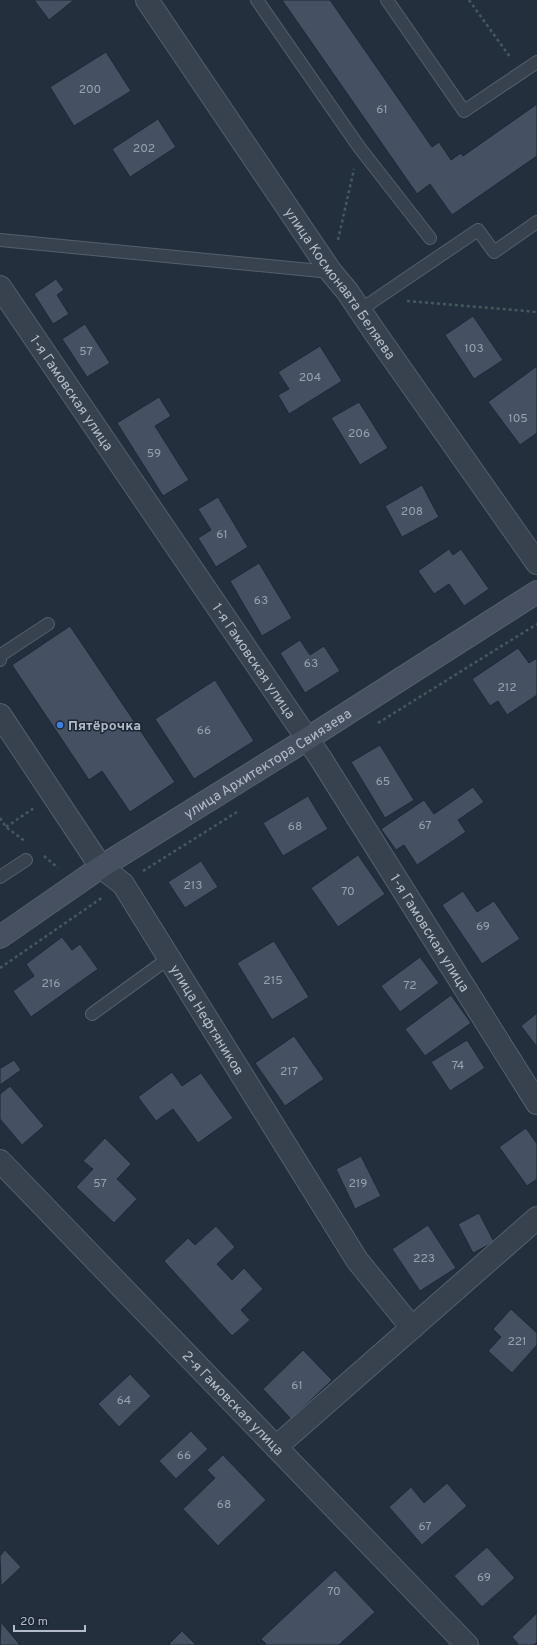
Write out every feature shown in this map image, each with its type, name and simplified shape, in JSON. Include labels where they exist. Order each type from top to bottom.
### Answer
[{"type":"main road","name":"улица Архитектора Свиязева","points":[[0,937],[101,867],[307,739],[537,592]]},
{"type":"street","name":"улица Космонавта Беляева","points":[[147,0],[331,272],[347,291],[537,563]]},
{"type":"street","name":"1-я Гамовская улица","points":[[0,287],[321,759],[537,1103]]},
{"type":"street","name":"улица Нефтяников","points":[[2,722],[101,867],[123,884],[356,1260],[412,1328]]},
{"type":"street","name":"2-я Гамовская улица","points":[[0,1161],[467,1645]]},
{"type":"street","points":[[276,1447],[537,1218]]},
{"type":"lane","points":[[257,0],[359,147],[430,238]]},
{"type":"lane","points":[[387,0],[464,112],[537,62]]},
{"type":"lane","points":[[360,310],[478,230],[494,252],[537,222]]},
{"type":"lane","points":[[0,240],[331,272]]},
{"type":"lane","points":[[0,660],[1,654],[48,624]]},
{"type":"lane","points":[[0,877],[26,860]]},
{"type":"lane","points":[[92,1014],[169,958]]},
{"type":"path","points":[[469,0],[521,72]]},
{"type":"path","points":[[331,272],[359,147]]},
{"type":"path","points":[[384,294],[395,300],[537,312]]},
{"type":"path","points":[[375,725],[537,624]]},
{"type":"path","points":[[6,827],[53,795]]},
{"type":"path","points":[[0,968],[123,884],[242,809]]},
{"type":"building","points":[[34,0],[74,0],[49,20]]},
{"type":"building","points":[[282,0],[330,0],[432,147],[439,142],[451,160],[461,153],[463,156],[537,104],[537,156],[452,215],[430,184],[417,194]]},
{"type":"building","points":[[106,52],[131,91],[74,126],[50,87]]},
{"type":"building","points":[[158,119],[176,147],[130,177],[112,149]]},
{"type":"building","points":[[56,279],[64,290],[57,295],[69,314],[53,324],[34,294]]},
{"type":"building","points":[[473,316],[503,360],[474,379],[445,335]]},
{"type":"building","points":[[85,324],[110,363],[87,377],[62,339]]},
{"type":"building","points":[[320,346],[342,381],[289,414],[278,395],[289,389],[278,372]]},
{"type":"building","points":[[537,366],[537,433],[520,445],[488,402]]},
{"type":"building","points":[[159,397],[171,416],[155,426],[189,480],[163,496],[117,423]]},
{"type":"building","points":[[359,402],[388,448],[360,465],[331,418]]},
{"type":"building","points":[[422,485],[439,517],[402,537],[385,506]]},
{"type":"building","points":[[218,497],[248,547],[216,567],[198,538],[211,530],[198,509]]},
{"type":"building","points":[[449,549],[453,555],[461,549],[489,589],[464,606],[449,584],[434,594],[418,571]]},
{"type":"building","points":[[259,563],[292,618],[262,636],[230,581]]},
{"type":"building","points":[[70,626],[175,782],[130,812],[102,771],[89,780],[12,665]]},
{"type":"building","points":[[300,640],[310,655],[324,646],[340,671],[305,693],[280,653]]},
{"type":"building","points":[[518,648],[529,663],[537,658],[537,695],[507,715],[498,701],[490,706],[472,679]]},
{"type":"building","points":[[215,680],[254,741],[194,779],[155,719]]},
{"type":"building","points":[[380,745],[414,800],[385,818],[351,762]]},
{"type":"building","points":[[473,787],[484,802],[458,820],[466,832],[417,865],[404,845],[396,850],[381,829],[424,800],[434,814]]},
{"type":"building","points":[[308,796],[328,829],[283,856],[263,823]]},
{"type":"building","points":[[358,855],[385,894],[338,927],[311,888]]},
{"type":"building","points":[[201,861],[218,887],[185,908],[168,882]]},
{"type":"building","points":[[463,891],[477,912],[494,901],[520,939],[482,964],[442,905]]},
{"type":"building","points":[[62,937],[72,950],[80,944],[98,969],[31,1017],[13,991],[34,976],[26,964]]},
{"type":"building","points":[[274,941],[309,997],[272,1020],[237,963]]},
{"type":"building","points":[[420,957],[439,983],[400,1012],[381,986]]},
{"type":"building","points":[[451,995],[471,1023],[425,1056],[405,1029]]},
{"type":"building","points":[[537,1013],[537,1047],[521,1026]]},
{"type":"building","points":[[294,1036],[324,1079],[285,1106],[255,1063]]},
{"type":"building","points":[[467,1040],[485,1068],[450,1091],[431,1062]]},
{"type":"building","points":[[14,1060],[21,1070],[0,1085],[0,1066],[1,1068]]},
{"type":"building","points":[[172,1072],[182,1086],[201,1073],[233,1118],[198,1143],[173,1109],[156,1121],[138,1097]]},
{"type":"building","points":[[10,1086],[44,1126],[22,1145],[0,1119],[0,1094]]},
{"type":"building","points":[[526,1128],[537,1144],[537,1179],[527,1186],[499,1147]]},
{"type":"building","points":[[105,1138],[131,1164],[117,1179],[137,1199],[114,1223],[76,1187],[93,1169],[83,1161]]},
{"type":"building","points":[[361,1156],[381,1196],[355,1209],[336,1169]]},
{"type":"building","points":[[479,1213],[494,1242],[473,1253],[458,1224]]},
{"type":"building","points":[[428,1225],[456,1268],[420,1291],[392,1249]]},
{"type":"building","points":[[216,1226],[235,1247],[217,1264],[232,1280],[244,1268],[263,1289],[241,1310],[250,1320],[232,1336],[164,1261],[188,1238],[195,1245]]},
{"type":"building","points":[[511,1309],[537,1333],[537,1345],[512,1373],[488,1351],[501,1337],[493,1329]]},
{"type":"building","points":[[303,1350],[332,1380],[291,1419],[263,1389]]},
{"type":"building","points":[[130,1374],[151,1396],[119,1427],[98,1404]]},
{"type":"building","points":[[191,1431],[208,1449],[176,1479],[159,1461]]},
{"type":"building","points":[[223,1455],[266,1500],[218,1546],[183,1509],[215,1478],[207,1470]]},
{"type":"building","points":[[447,1483],[467,1506],[422,1545],[389,1507],[411,1487],[424,1503]]},
{"type":"building","points":[[487,1547],[515,1578],[482,1607],[454,1576]]},
{"type":"building","points":[[5,1550],[21,1567],[1,1586],[0,1556]]},
{"type":"building","points":[[335,1570],[375,1612],[339,1645],[267,1645],[261,1639]]},
{"type":"building","points":[[537,1613],[537,1642],[534,1645],[519,1645],[512,1637]]},
{"type":"building","points":[[1,1622],[20,1645],[0,1645]]},
{"type":"building","points":[[182,1631],[196,1645],[168,1645]]},
{"type":"place","name":"Пятёрочка","points":[[60,725]]}]
